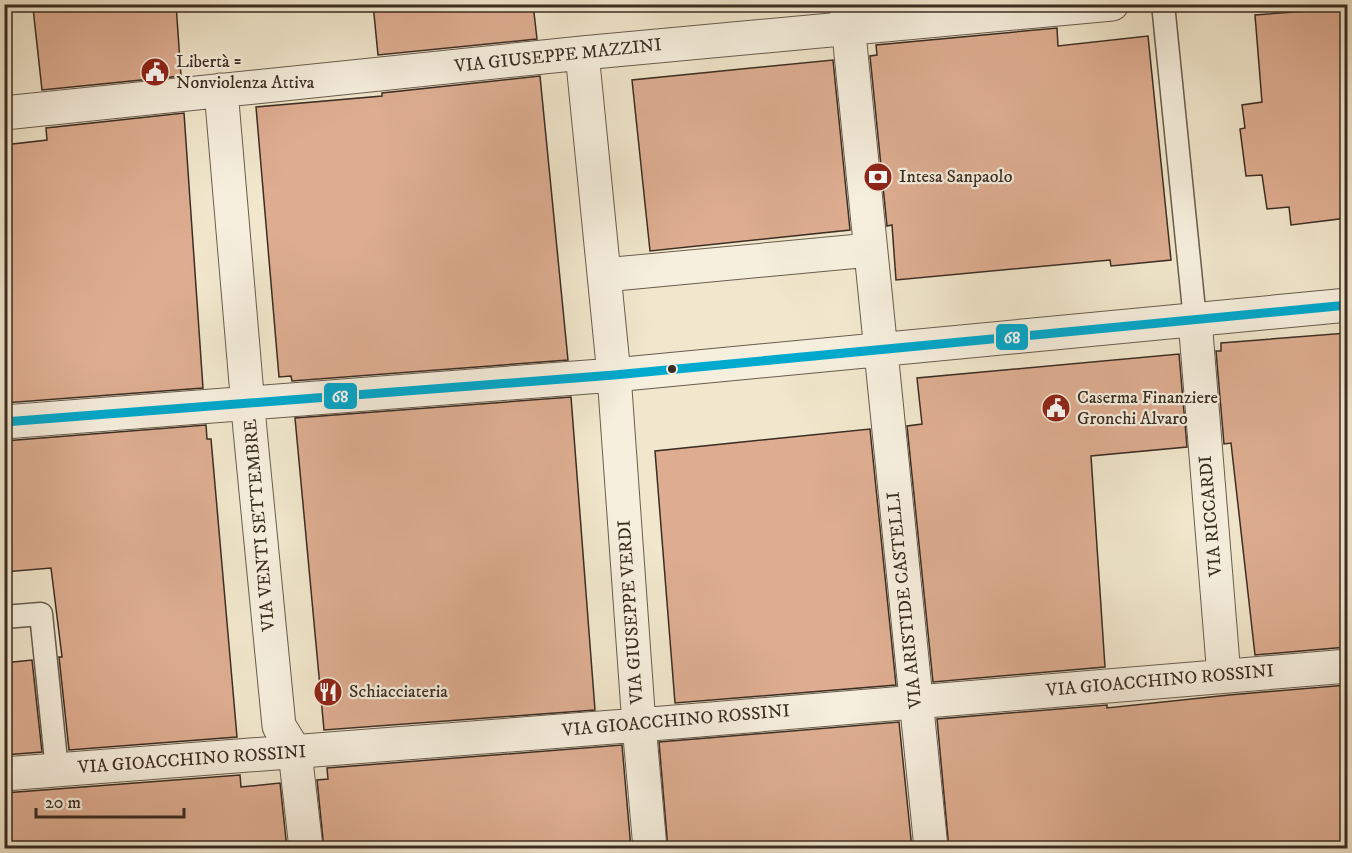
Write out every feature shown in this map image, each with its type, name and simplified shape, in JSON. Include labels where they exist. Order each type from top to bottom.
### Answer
[{"type":"street","name":"VIA GIUSEPPE MAZZINI","points":[[4,113],[582,53],[847,16],[1112,4]]},
{"type":"street","points":[[582,53],[604,275],[870,250],[847,16]]},
{"type":"street","name":"VIA VENTI SETTEMBRE","points":[[221,90],[279,726],[295,752],[306,849]]},
{"type":"street","name":"VIA ARISTIDE CASTELLI","points":[[870,250],[931,849]]},
{"type":"street","name":"VIA GIUSEPPE VERDI","points":[[604,275],[614,375],[650,849]]},
{"type":"street","points":[[4,422],[614,375],[1347,305]]},
{"type":"street","name":"VIA RICCARDI","points":[[1195,320],[1224,676]]},
{"type":"street","name":"VIA GIOACCHINO ROSSINI","points":[[4,774],[639,725],[1347,666]]},
{"type":"lane","points":[[1163,4],[1195,320]]},
{"type":"lane","points":[[4,617],[41,614],[57,771]]},
{"type":"building","points":[[65,4],[176,4],[181,76],[42,90],[33,8]]},
{"type":"building","points":[[373,4],[533,4],[537,39],[378,55]]},
{"type":"building","points":[[1347,8],[1347,218],[1291,225],[1289,207],[1267,209],[1262,175],[1246,176],[1240,129],[1245,128],[1242,105],[1262,102],[1255,15]]},
{"type":"building","points":[[1057,28],[1058,46],[1148,36],[1171,260],[1111,266],[1110,260],[896,280],[892,225],[887,226],[870,56],[877,55],[876,45]]},
{"type":"building","points":[[833,60],[850,230],[650,251],[632,80]]},
{"type":"building","points":[[540,76],[568,360],[292,381],[291,376],[279,377],[256,107],[382,96],[382,93]]},
{"type":"building","points":[[184,113],[203,388],[4,403],[4,145],[47,140],[46,128]]},
{"type":"building","points":[[1347,333],[1347,647],[1255,655],[1231,443],[1224,444],[1216,351],[1221,351],[1221,343]]},
{"type":"building","points":[[1179,354],[1187,447],[1091,456],[1105,667],[933,682],[907,426],[922,424],[917,378]]},
{"type":"building","points":[[571,397],[595,710],[324,730],[295,418]]},
{"type":"building","points":[[206,425],[207,439],[211,439],[237,737],[69,750],[59,657],[62,657],[51,568],[4,572],[4,441]]},
{"type":"building","points":[[870,429],[896,685],[675,703],[655,451]]},
{"type":"building","points":[[32,660],[42,752],[4,755],[4,663]]},
{"type":"building","points":[[1347,685],[1347,849],[949,849],[937,719],[1107,705],[1107,708]]},
{"type":"building","points":[[899,722],[912,849],[668,849],[659,742]]},
{"type":"building","points":[[622,745],[631,849],[324,849],[317,780],[328,779],[327,768]]},
{"type":"building","points":[[240,775],[241,787],[280,783],[287,849],[4,849],[4,793]]},
{"type":"transit line","name":"68","points":[[4,422],[614,375],[1348,305]]},
{"type":"place","name":"Libertà = Nonviolenza Attiva","points":[[155,72]]},
{"type":"place","name":"Intesa Sanpaolo","points":[[878,177]]},
{"type":"place","name":"Caserma Finanziere Gronchi Alvaro","points":[[1056,408]]},
{"type":"place","name":"Schiacciateria","points":[[328,692]]}]
